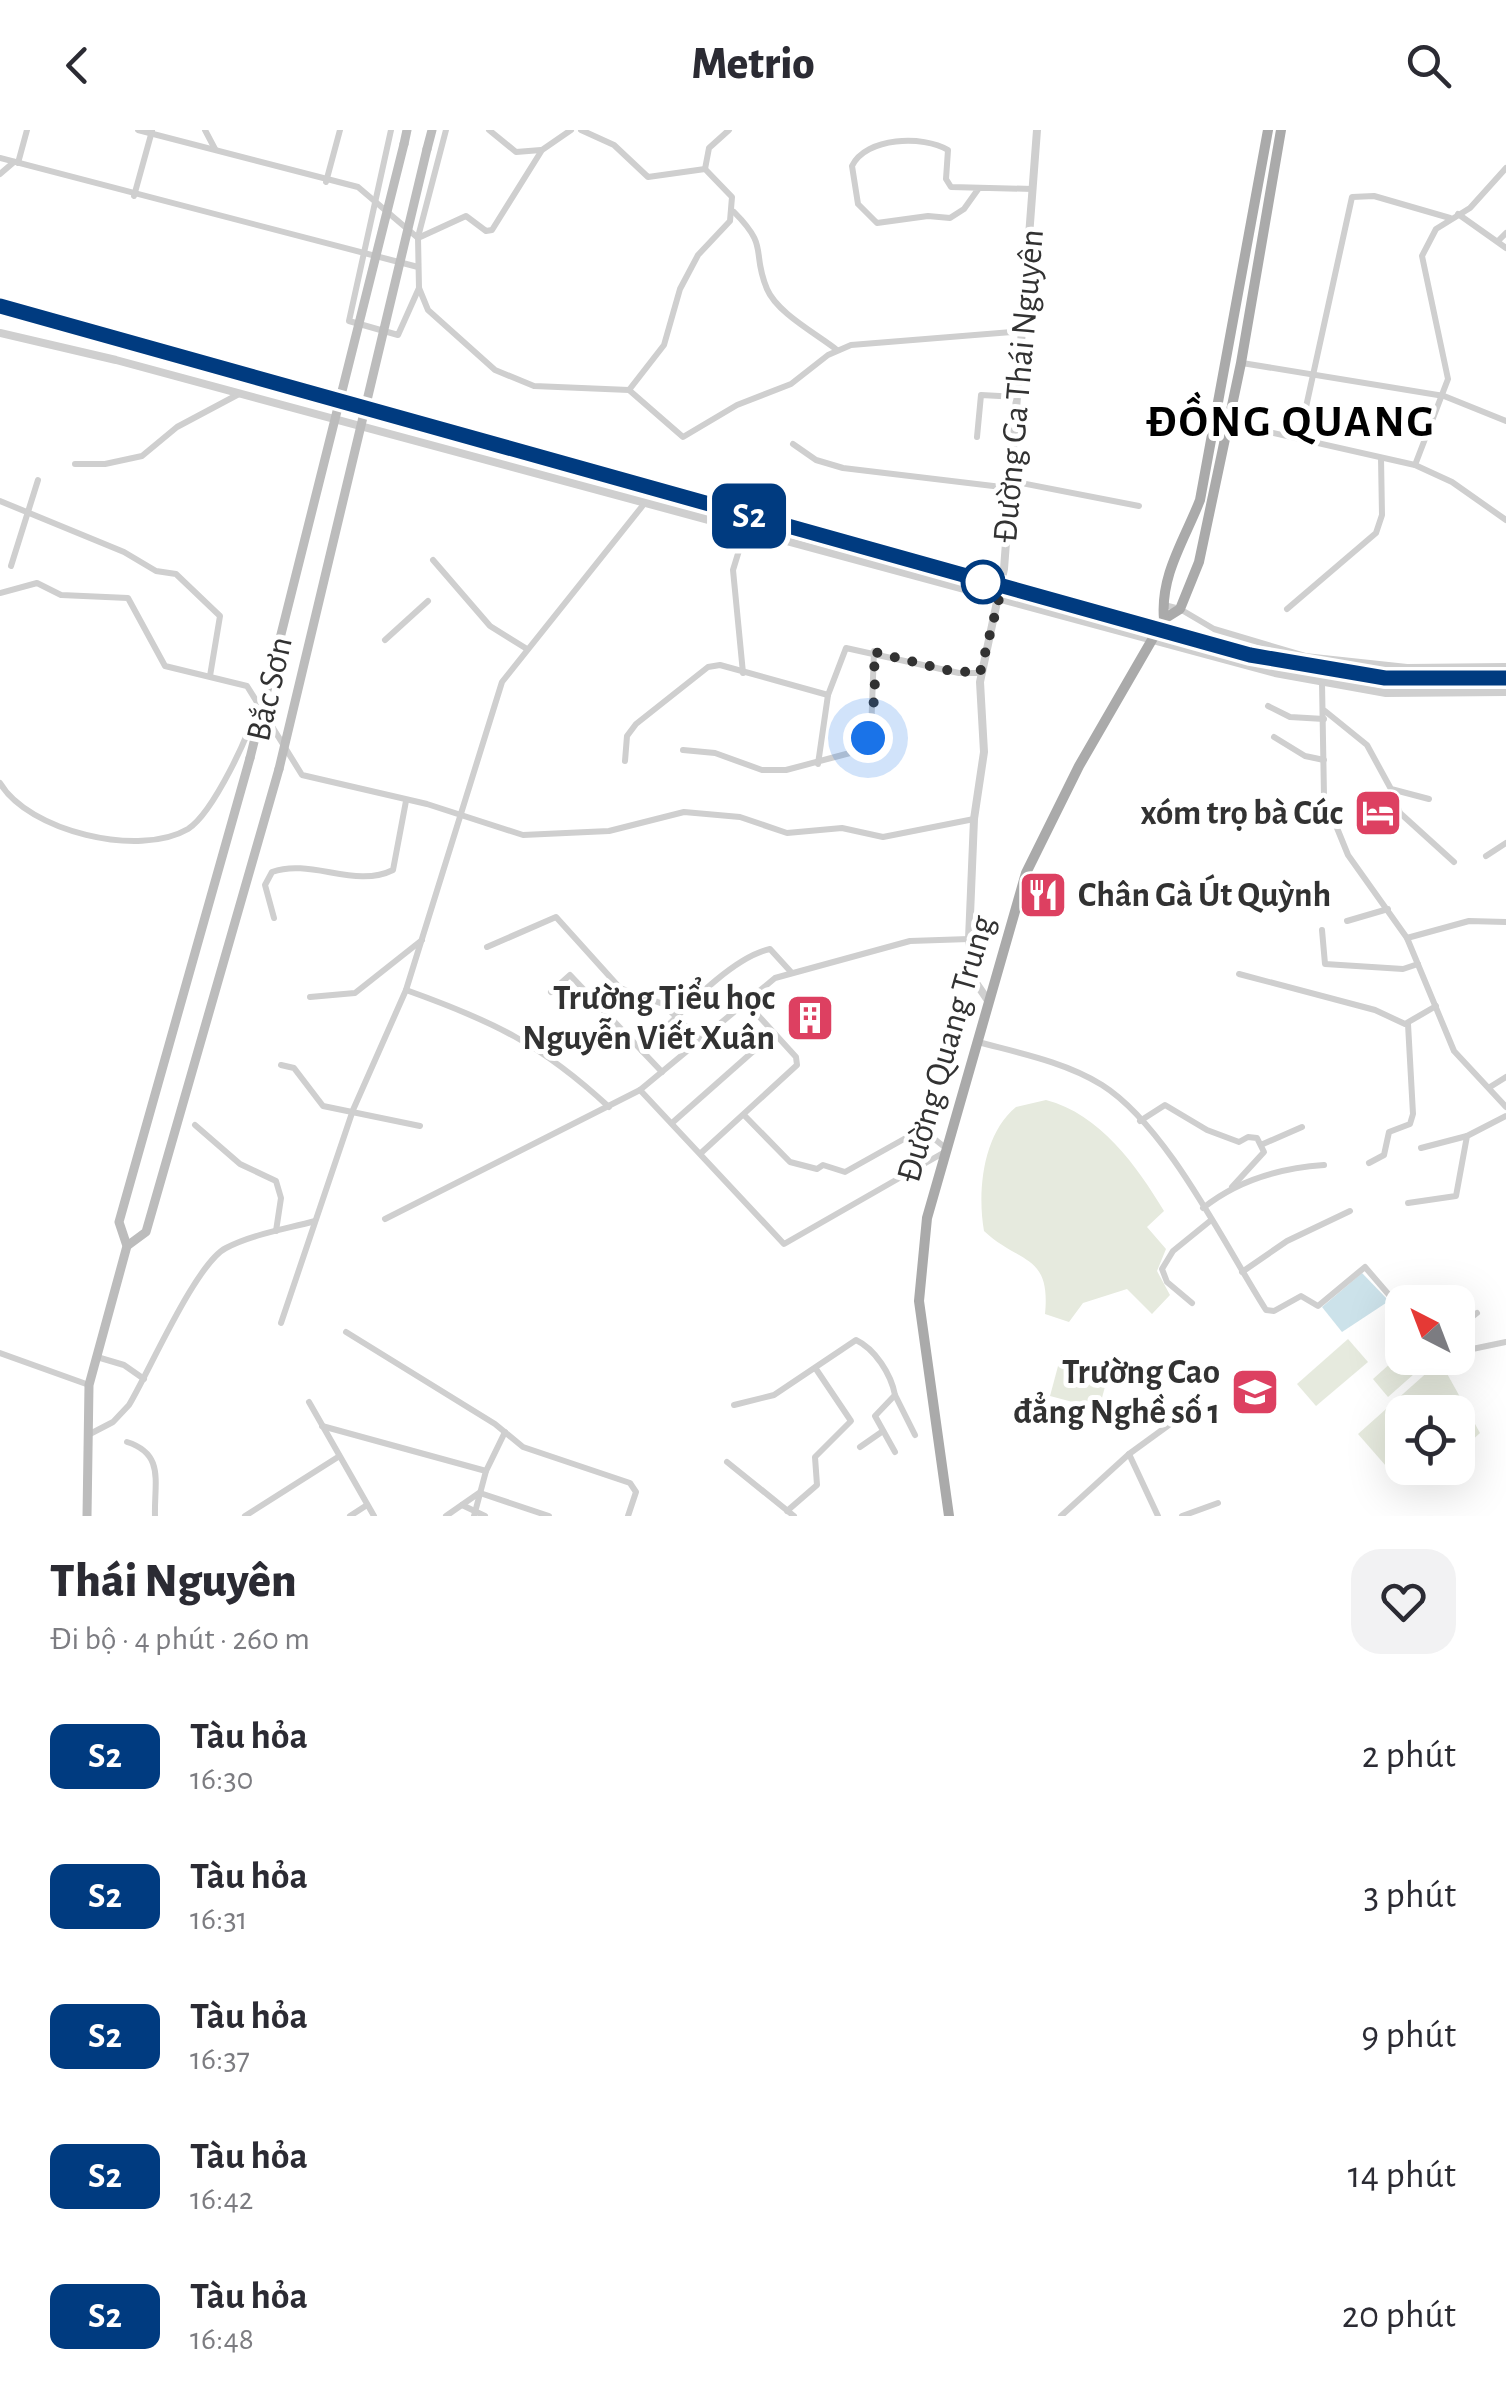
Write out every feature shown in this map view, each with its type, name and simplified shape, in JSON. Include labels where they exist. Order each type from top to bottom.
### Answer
[{"type":"main road","name":"Bắc Sơn","points":[[87,1516],[89,1385],[127,1246],[120,1222],[250,758],[407,130]]},
{"type":"main road","name":"Bắc Sơn","points":[[127,1246],[146,1232],[278,769],[432,130]]},
{"type":"main road","points":[[1162,624],[1178,544],[1200,500],[1268,130]]},
{"type":"main road","points":[[1162,624],[1180,609],[1199,562],[1229,424],[1281,130]]},
{"type":"main road","points":[[1246,253],[1260,255]]},
{"type":"main road","name":"Đường Quang Trung","points":[[950,1516],[919,1301],[927,1218],[1033,857],[1162,624]]},
{"type":"street","points":[[0,174],[16,162],[27,130]]},
{"type":"street","points":[[138,130],[358,188],[418,238]]},
{"type":"street","points":[[205,130],[216,150]]},
{"type":"street","points":[[326,182],[340,130]]},
{"type":"street","points":[[392,130],[349,321],[398,335],[418,288],[418,238],[446,130]]},
{"type":"street","points":[[489,130],[516,152],[542,150]]},
{"type":"street","points":[[418,238],[466,216],[486,231],[492,230],[542,150],[571,130]]},
{"type":"street","points":[[580,130],[614,145],[648,177],[704,169],[726,187],[734,212],[759,240],[765,284],[772,298],[838,350]]},
{"type":"street","points":[[704,169],[709,148],[729,130]]},
{"type":"street","name":"Đường Ga Thái Nguyên","points":[[989,1002],[970,974],[968,939],[974,819],[984,752],[980,673],[999,600],[1024,331],[1037,130]]},
{"type":"street","points":[[134,196],[152,132]]},
{"type":"street","points":[[979,188],[950,218],[928,216],[877,223],[867,218],[858,204],[852,166],[861,152],[871,148],[921,140],[948,150],[946,179],[950,187],[1034,188]]},
{"type":"street","points":[[0,158],[418,267]]},
{"type":"street","points":[[1414,465],[1448,379],[1422,262],[1436,229],[1470,208],[1506,168]]},
{"type":"street","points":[[1299,439],[1352,197],[1374,196],[1454,216],[1499,240],[1506,248]]},
{"type":"street","points":[[629,390],[664,345],[674,305],[698,255],[734,212]]},
{"type":"street","points":[[1499,240],[1506,233]]},
{"type":"street","points":[[418,288],[435,318],[501,374],[534,386],[629,390],[683,437],[738,405],[791,384],[838,350],[870,341],[1024,331]]},
{"type":"street","points":[[0,333],[240,394],[1151,642],[1322,683],[1386,693],[1506,692]]},
{"type":"street","points":[[1240,363],[1444,396],[1506,420]]},
{"type":"street","points":[[76,464],[105,464],[142,456],[178,427],[240,394]]},
{"type":"street","points":[[977,437],[981,395],[1018,397]]},
{"type":"street","points":[[1229,424],[1414,465],[1452,482],[1506,520]]},
{"type":"street","points":[[793,444],[816,460],[843,468],[1011,484],[1139,506]]},
{"type":"street","points":[[1287,609],[1376,533],[1382,515],[1381,458]]},
{"type":"street","points":[[11,566],[38,480]]},
{"type":"street","points":[[0,501],[156,570],[182,577],[220,616],[210,676]]},
{"type":"street","points":[[281,1322],[353,1110],[406,990],[496,696],[526,649],[644,504]]},
{"type":"street","points":[[742,672],[733,570],[746,531]]},
{"type":"street","points":[[433,560],[490,626],[526,649]]},
{"type":"street","points":[[0,593],[38,583],[61,596],[122,595],[135,607],[165,666],[240,682],[258,701],[302,775],[523,835],[595,833],[684,812],[740,817],[786,832],[842,828],[883,837],[974,819]]},
{"type":"street","points":[[385,640],[428,600]]},
{"type":"street","points":[[1163,605],[1180,609],[1214,629],[1305,656],[1407,668],[1506,666]]},
{"type":"street","points":[[818,764],[828,696],[842,651],[851,646],[946,670],[980,673]]},
{"type":"street","points":[[682,750],[715,752],[762,770],[818,764],[850,753],[868,738],[875,694],[874,652]]},
{"type":"street","points":[[625,761],[628,736],[636,724],[702,670],[720,664],[828,696]]},
{"type":"street","points":[[1322,683],[1324,796],[1348,855],[1407,938],[1454,1051],[1506,1108]]},
{"type":"street","points":[[0,783],[14,804],[54,826],[118,841],[183,831],[195,822],[240,757],[258,701]]},
{"type":"street","points":[[1268,706],[1290,717],[1324,714],[1368,745],[1400,813],[1454,862]]},
{"type":"street","points":[[1274,737],[1304,756],[1324,760]]},
{"type":"street","points":[[1391,788],[1429,799]]},
{"type":"street","points":[[274,918],[266,891],[272,872],[301,868],[373,876],[392,870],[406,801]]},
{"type":"street","points":[[1486,856],[1506,843]]},
{"type":"street","points":[[1348,921],[1388,908]]},
{"type":"street","points":[[487,948],[556,917],[620,988],[663,1004],[698,1039]]},
{"type":"street","points":[[1407,938],[1469,921],[1506,922]]},
{"type":"street","points":[[1322,930],[1324,964],[1403,969],[1418,964]]},
{"type":"street","points":[[310,996],[355,993],[423,939]]},
{"type":"street","points":[[386,1219],[640,1090],[775,978],[910,941],[968,939]]},
{"type":"street","points":[[642,1051],[722,977],[767,948],[791,972]]},
{"type":"street","points":[[1239,974],[1375,1010],[1408,1024]]},
{"type":"street","points":[[551,992],[570,975],[662,1072]]},
{"type":"street","points":[[406,990],[516,1034],[553,1058],[609,1107]]},
{"type":"street","points":[[701,1154],[797,1065],[796,1057],[745,1001]]},
{"type":"street","points":[[1408,1024],[1436,1006]]},
{"type":"street","points":[[1368,1163],[1384,1155],[1389,1132],[1410,1124],[1408,1024]]},
{"type":"street","points":[[672,1124],[774,1033]]},
{"type":"street","points":[[978,1042],[1087,1077],[1112,1092],[1180,1171],[1269,1311],[1302,1296],[1318,1306],[1365,1268],[1385,1291]]},
{"type":"street","points":[[281,1065],[301,1075],[318,1102],[420,1126]]},
{"type":"street","points":[[1490,1087],[1506,1077]]},
{"type":"street","points":[[640,1090],[784,1244],[946,1150],[926,1133],[904,1139],[845,1172],[823,1166],[816,1170],[790,1162],[744,1114]]},
{"type":"street","points":[[1140,1121],[1165,1105],[1227,1139],[1239,1142],[1252,1136],[1264,1144]]},
{"type":"street","points":[[1421,1148],[1468,1136],[1506,1116]]},
{"type":"street","points":[[195,1125],[240,1164],[276,1181],[282,1198],[276,1232]]},
{"type":"street","points":[[1264,1144],[1302,1127]]},
{"type":"street","points":[[1408,1203],[1456,1196],[1468,1136]]},
{"type":"street","points":[[1203,1208],[1232,1188],[1264,1152],[1264,1144]]},
{"type":"street","points":[[1232,1188],[1278,1171],[1324,1165]]},
{"type":"street","points":[[1242,1272],[1286,1241],[1350,1211]]},
{"type":"street","points":[[87,1435],[119,1417],[199,1277],[217,1254],[315,1221]]},
{"type":"street","points":[[1192,1302],[1166,1282],[1162,1268],[1186,1238],[1210,1221]]},
{"type":"street","points":[[346,1332],[523,1447],[630,1483],[636,1492],[628,1516]]},
{"type":"street","points":[[734,1405],[774,1394],[856,1340],[876,1356],[915,1435]]},
{"type":"street","points":[[1475,1348],[1506,1342]]},
{"type":"street","points":[[0,1353],[89,1385]]},
{"type":"street","points":[[97,1357],[124,1365],[144,1379]]},
{"type":"street","points":[[728,1462],[790,1514],[817,1485],[814,1457],[851,1421],[816,1368]]},
{"type":"street","points":[[894,1395],[876,1410],[894,1452]]},
{"type":"street","points":[[309,1402],[374,1516]]},
{"type":"street","points":[[1061,1516],[1130,1454],[1184,1414]]},
{"type":"street","points":[[322,1426],[486,1471]]},
{"type":"street","points":[[860,1448],[883,1431]]},
{"type":"street","points":[[474,1514],[486,1471],[505,1432]]},
{"type":"street","points":[[127,1442],[145,1448],[153,1458],[154,1516]]},
{"type":"street","points":[[1130,1454],[1158,1516]]},
{"type":"street","points":[[245,1516],[338,1456]]},
{"type":"street","points":[[446,1516],[480,1493]]},
{"type":"street","points":[[480,1493],[549,1516]]},
{"type":"street","points":[[1182,1516],[1218,1502]]},
{"type":"street","points":[[350,1516],[367,1505]]},
{"type":"street","points":[[462,1505],[485,1516]]},
{"type":"shaded area","points":[[1046,1100],[1100,1129],[1129,1160],[1164,1211],[1147,1227],[1166,1249],[1157,1271],[1170,1295],[1152,1314],[1127,1289],[1083,1303],[1069,1322],[1045,1314],[1046,1294],[1038,1270],[984,1231],[982,1181],[996,1132],[1016,1107]]},
{"type":"shaded area","points":[[1348,1339],[1368,1362],[1316,1406],[1297,1384]]},
{"type":"shaded area","points":[[1061,1355],[1110,1368],[1099,1409],[1050,1396]]},
{"type":"shaded area","points":[[1385,1368],[1385,1375],[1413,1375],[1390,1395],[1373,1379]]},
{"type":"shaded area","points":[[1424,1375],[1448,1375],[1459,1395],[1402,1395]]},
{"type":"shaded area","points":[[1385,1410],[1385,1465],[1358,1434]]},
{"type":"water","points":[[1362,1273],[1385,1297],[1385,1304],[1342,1332],[1322,1307]]},
{"type":"railway","points":[[0,306],[1250,655],[1385,678],[1506,678]]},
{"type":"train","name":"S2","points":[[0,306],[1250,655],[1385,678],[1506,678]]},
{"type":"place","name":"xóm trọ bà Cúc","points":[[1378,813]]},
{"type":"place","name":"Chân Gà Út Quỳnh","points":[[1043,895]]},
{"type":"place","name":"Trường Tiểu học Nguyễn Viết Xuân","points":[[810,1018]]},
{"type":"place","name":"Trường Cao đẳng Nghề số 1","points":[[1255,1392]]},
{"type":"district","name":"ĐỒNG QUANG","points":[[1291,422]]},
{"type":"route","points":[[868,738],[875,694],[874,652],[959,673],[980,673],[1002,587],[983,582]]}]
